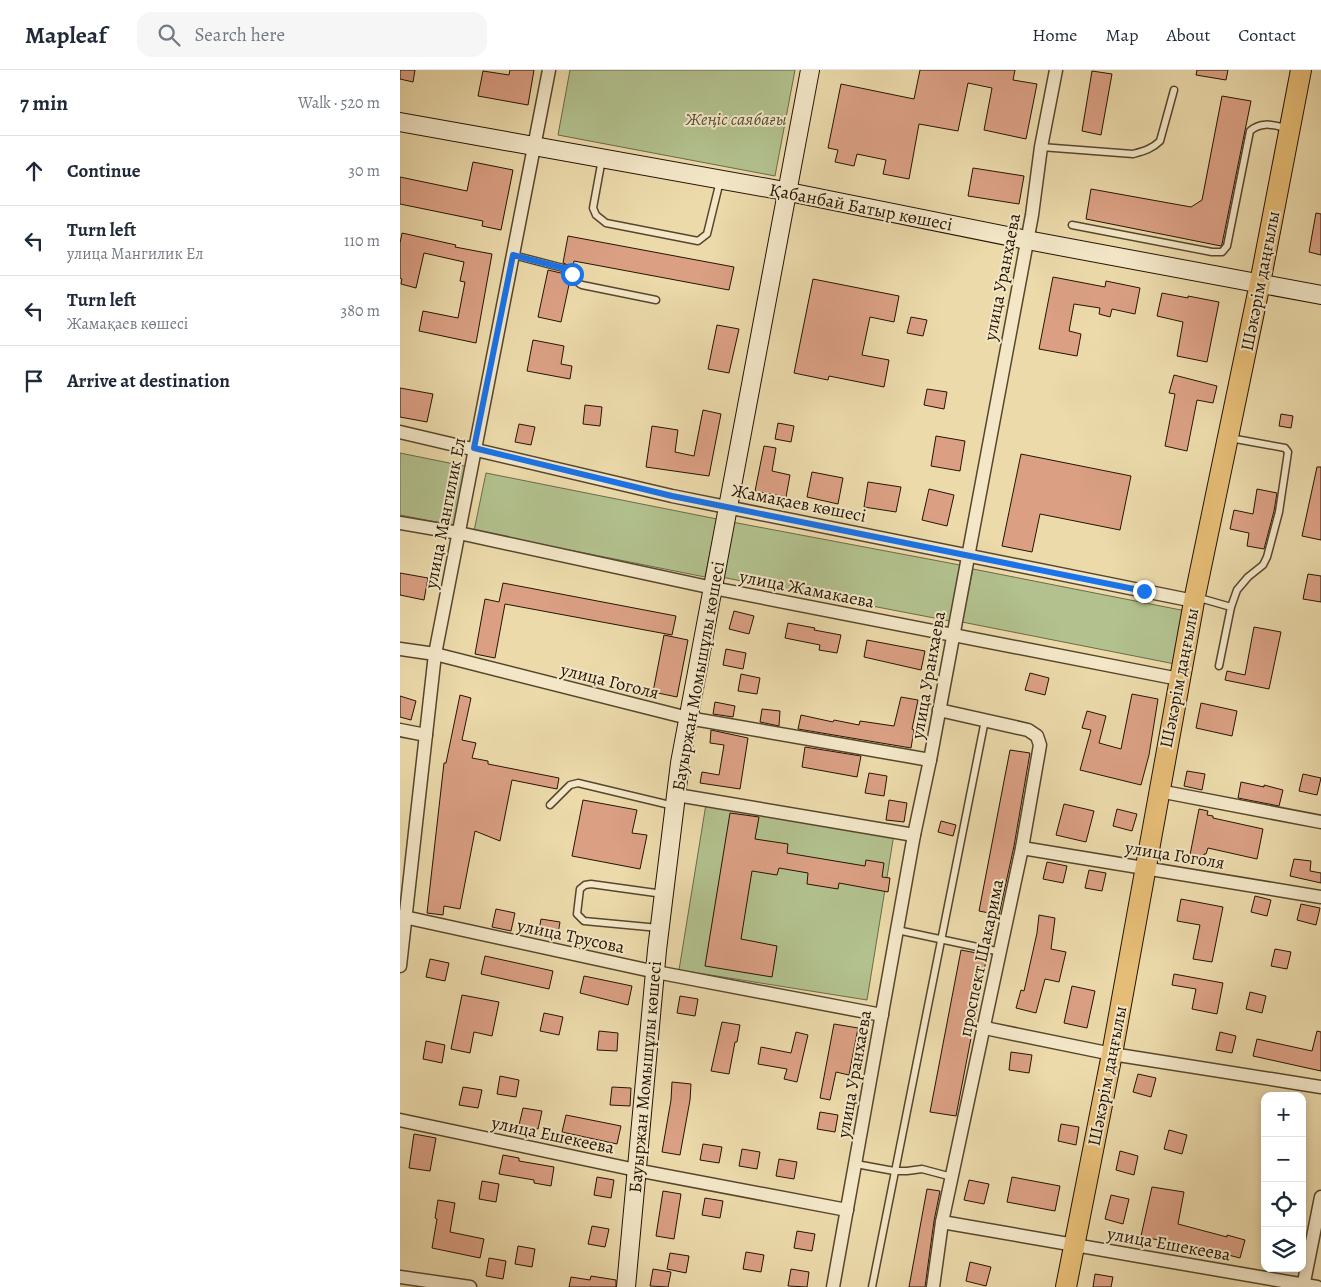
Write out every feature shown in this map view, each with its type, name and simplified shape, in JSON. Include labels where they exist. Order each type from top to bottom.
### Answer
[{"type":"main road","name":"Шәкәрім даңғылы","points":[[1066,1287],[1112,1054],[1194,598],[1260,283],[1301,70]]},
{"type":"street","name":"улица Мангилик Ел","points":[[400,966],[402,916],[435,654],[549,70]]},
{"type":"street","name":"Бауыржан Момышұлы көшесі","points":[[626,1287],[660,928],[688,718],[810,70]]},
{"type":"street","name":"улица Уранхаева","points":[[833,1287],[914,835],[930,760],[1027,240],[1041,146],[1056,70]]},
{"type":"street","name":"Қабанбай Батыр көшесі","points":[[400,122],[786,192],[1027,240],[1321,295]]},
{"type":"street","name":"Жамақаев көшесі","points":[[400,432],[672,496],[1194,598]]},
{"type":"street","name":"улица Жамакаева","points":[[400,523],[459,533],[713,588],[1179,679]]},
{"type":"street","name":"улица Гоголя","points":[[400,649],[435,654],[688,718],[930,760]]},
{"type":"street","name":"проспект Шакарима","points":[[933,1287],[942,1222],[1001,952],[1040,745],[1037,736],[1028,730],[939,710]]},
{"type":"street","points":[[400,730],[426,735]]},
{"type":"street","points":[[1158,790],[1321,822]]},
{"type":"street","points":[[676,801],[914,835]]},
{"type":"street","name":"улица Гоголя","points":[[1022,848],[1321,897]]},
{"type":"street","name":"улица Трусова","points":[[402,916],[656,972],[882,1015]]},
{"type":"street","points":[[985,1028],[1112,1054],[1321,1087]]},
{"type":"street","name":"улица Ешекеева","points":[[400,1120],[636,1170],[847,1210]]},
{"type":"street","points":[[1304,1286],[1321,1197]]},
{"type":"street","name":"улица Ешекеева","points":[[942,1222],[1318,1287]]},
{"type":"street","points":[[400,1276],[470,1287]]},
{"type":"lane","points":[[1041,146],[1133,154],[1148,150],[1160,141],[1174,90]]},
{"type":"lane","points":[[1072,225],[1212,252],[1222,252],[1227,246],[1250,131],[1258,125],[1264,124],[1290,128]]},
{"type":"lane","points":[[602,158],[593,208],[601,219],[606,223],[698,241],[708,234],[720,180]]},
{"type":"lane","points":[[513,255],[567,269],[576,282],[582,285],[656,300]]},
{"type":"lane","points":[[1219,666],[1231,607],[1237,590],[1248,577],[1263,565],[1267,557],[1279,512],[1288,452],[1285,448],[1228,438]]},
{"type":"lane","points":[[1194,598],[1231,607]]},
{"type":"lane","points":[[872,1287],[985,720]]},
{"type":"lane","points":[[550,805],[570,785],[578,783],[676,801]]},
{"type":"lane","points":[[660,928],[584,921],[577,914],[580,889],[585,885],[591,884],[664,894]]},
{"type":"lane","points":[[897,930],[1001,952]]},
{"type":"lane","points":[[856,1164],[907,1172],[922,1169],[952,1177]]},
{"type":"green space","name":"Жеңіс саябағы","points":[[570,70],[795,70],[775,176],[558,135]]},
{"type":"green space","points":[[400,453],[474,468],[462,527],[400,515]]},
{"type":"green space","points":[[486,473],[717,519],[705,577],[474,531]]},
{"type":"green space","points":[[732,522],[960,565],[950,621],[721,577]]},
{"type":"green space","points":[[973,569],[1186,611],[1175,664],[962,622]]},
{"type":"green space","points":[[706,804],[894,834],[867,1000],[679,970]]},
{"type":"building","points":[[400,70],[415,70],[413,82],[400,79]]},
{"type":"building","points":[[510,70],[534,70],[528,105],[478,96],[483,71],[509,75]]},
{"type":"building","points":[[920,70],[1015,70],[1013,80],[1037,84],[1026,139],[984,130],[992,88],[968,83],[958,131],[919,124],[909,179],[883,174],[886,160],[857,154],[854,166],[835,162],[838,150],[828,148],[841,84],[914,99]]},
{"type":"building","points":[[1197,70],[1228,70],[1226,80],[1196,75]]},
{"type":"building","points":[[1092,71],[1112,74],[1101,135],[1082,131]]},
{"type":"building","points":[[1222,96],[1251,101],[1221,246],[1086,219],[1091,189],[1191,207],[1202,200]]},
{"type":"building","points":[[473,162],[513,170],[501,230],[482,226],[483,221],[400,204],[400,177],[467,191]]},
{"type":"building","points":[[973,168],[1024,176],[1019,204],[968,196]]},
{"type":"building","points":[[1316,213],[1321,214],[1321,255],[1309,252]]},
{"type":"building","points":[[402,233],[456,245],[455,247],[492,254],[476,343],[419,331],[423,311],[458,318],[465,282],[460,281],[464,262],[424,253],[416,288],[401,284],[400,243]]},
{"type":"building","points":[[568,236],[734,267],[729,290],[574,261],[573,267],[563,263]]},
{"type":"building","points":[[548,270],[565,274],[570,280],[561,322],[538,317]]},
{"type":"building","points":[[1053,277],[1105,287],[1106,281],[1140,288],[1135,314],[1112,309],[1110,317],[1099,314],[1100,308],[1074,304],[1069,331],[1081,334],[1077,356],[1039,349]]},
{"type":"building","points":[[813,279],[899,296],[894,322],[870,317],[862,355],[889,360],[884,387],[829,376],[828,380],[794,373]]},
{"type":"building","points":[[1162,293],[1219,302],[1207,362],[1177,356],[1183,322],[1157,316]]},
{"type":"building","points":[[911,317],[927,320],[923,336],[907,333]]},
{"type":"building","points":[[717,325],[739,329],[729,373],[708,369]]},
{"type":"building","points":[[533,340],[564,346],[561,364],[572,366],[570,379],[527,371]]},
{"type":"building","points":[[1174,375],[1217,386],[1213,403],[1197,400],[1187,451],[1165,446],[1175,394],[1169,393]]},
{"type":"building","points":[[400,388],[433,394],[427,422],[400,417]]},
{"type":"building","points":[[927,389],[947,392],[944,409],[924,405]]},
{"type":"building","points":[[585,405],[602,407],[600,426],[583,424]]},
{"type":"building","points":[[703,410],[721,414],[709,476],[646,467],[652,426],[678,430],[675,452],[694,456]]},
{"type":"building","points":[[1281,414],[1293,416],[1291,428],[1279,426]]},
{"type":"building","points":[[778,423],[794,426],[791,442],[775,439]]},
{"type":"building","points":[[519,424],[535,427],[531,445],[515,442]]},
{"type":"building","points":[[936,436],[965,441],[960,471],[931,466]]},
{"type":"building","points":[[764,446],[776,448],[772,471],[790,475],[786,497],[755,491]]},
{"type":"building","points":[[1021,454],[1131,476],[1120,530],[1040,514],[1032,552],[1002,546]]},
{"type":"building","points":[[1317,467],[1321,467],[1321,540],[1302,536]]},
{"type":"building","points":[[812,472],[843,478],[838,504],[807,497]]},
{"type":"building","points":[[868,482],[901,487],[896,512],[864,507]]},
{"type":"building","points":[[929,489],[954,495],[947,526],[922,520]]},
{"type":"building","points":[[1257,489],[1277,493],[1264,549],[1247,546],[1249,533],[1230,529],[1234,510],[1253,514]]},
{"type":"building","points":[[400,573],[428,578],[424,600],[400,595]]},
{"type":"building","points":[[1308,574],[1321,576],[1321,602],[1303,599]]},
{"type":"building","points":[[503,583],[676,616],[672,635],[505,604],[495,658],[475,654],[485,599],[499,602]]},
{"type":"building","points":[[734,611],[754,616],[749,634],[729,629]]},
{"type":"building","points":[[788,623],[841,635],[837,653],[819,650],[820,645],[785,638]]},
{"type":"building","points":[[1254,627],[1281,632],[1269,689],[1225,680],[1227,671],[1245,675]]},
{"type":"building","points":[[664,635],[688,640],[677,697],[653,692]]},
{"type":"building","points":[[867,640],[925,651],[921,670],[864,657]]},
{"type":"building","points":[[726,649],[746,653],[743,669],[723,665]]},
{"type":"building","points":[[1030,673],[1049,678],[1045,695],[1025,690]]},
{"type":"building","points":[[741,674],[760,678],[757,694],[738,691]]},
{"type":"building","points":[[1132,694],[1158,699],[1149,755],[1141,785],[1080,770],[1091,730],[1082,728],[1087,711],[1106,716],[1099,743],[1121,749]]},
{"type":"building","points":[[460,695],[471,698],[462,740],[476,743],[472,758],[488,761],[488,764],[559,778],[557,789],[512,780],[500,841],[475,831],[460,909],[444,906],[443,915],[427,913],[444,763],[446,763]]},
{"type":"building","points":[[400,696],[416,701],[411,720],[400,717]]},
{"type":"building","points":[[901,697],[918,700],[912,729],[914,730],[911,748],[798,729],[801,715],[833,722],[834,720],[859,725],[860,721],[894,726]]},
{"type":"building","points":[[715,702],[735,706],[733,717],[713,714]]},
{"type":"building","points":[[1201,703],[1237,711],[1232,736],[1196,728]]},
{"type":"building","points":[[762,709],[780,711],[779,726],[760,722]]},
{"type":"building","points":[[711,730],[748,738],[740,789],[700,783],[702,772],[719,775],[724,745],[710,743]]},
{"type":"building","points":[[805,747],[861,756],[857,777],[802,767]]},
{"type":"building","points":[[1010,750],[1030,753],[1014,846],[999,915],[979,911]]},
{"type":"building","points":[[1187,771],[1205,774],[1202,790],[1184,786]]},
{"type":"building","points":[[869,773],[887,776],[884,796],[865,793]]},
{"type":"building","points":[[1303,774],[1321,778],[1317,795],[1299,791]]},
{"type":"building","points":[[1241,782],[1283,790],[1279,806],[1238,798]]},
{"type":"building","points":[[583,800],[637,810],[632,833],[647,835],[640,869],[572,856]]},
{"type":"building","points":[[889,800],[907,803],[904,822],[886,820]]},
{"type":"building","points":[[1064,804],[1094,811],[1086,842],[1056,835]]},
{"type":"building","points":[[1117,809],[1137,814],[1132,831],[1113,826]]},
{"type":"building","points":[[1199,809],[1208,811],[1207,815],[1213,816],[1213,818],[1263,829],[1257,859],[1208,848],[1204,857],[1190,855]]},
{"type":"building","points":[[730,813],[759,817],[755,839],[788,844],[787,853],[865,866],[866,860],[884,863],[882,877],[890,878],[888,892],[839,883],[838,889],[807,884],[808,873],[779,868],[777,875],[752,871],[741,939],[777,946],[772,977],[705,966]]},
{"type":"building","points":[[941,821],[956,825],[953,836],[938,832]]},
{"type":"building","points":[[1294,859],[1311,861],[1310,871],[1321,873],[1321,883],[1290,876]]},
{"type":"building","points":[[1047,862],[1067,866],[1063,883],[1043,879]]},
{"type":"building","points":[[1089,870],[1106,873],[1102,891],[1085,888]]},
{"type":"building","points":[[1255,896],[1271,900],[1267,916],[1251,912]]},
{"type":"building","points":[[1181,899],[1223,907],[1212,962],[1193,959],[1200,925],[1177,921]]},
{"type":"building","points":[[1301,904],[1320,908],[1316,925],[1297,920]]},
{"type":"building","points":[[496,909],[515,913],[511,931],[492,927]]},
{"type":"building","points":[[1039,915],[1055,918],[1051,949],[1066,952],[1059,982],[1045,979],[1036,1013],[1016,1008],[1021,990],[1024,991],[1037,933]]},
{"type":"building","points":[[541,919],[560,922],[557,940],[538,936]]},
{"type":"building","points":[[1275,949],[1291,952],[1287,969],[1271,966]]},
{"type":"building","points":[[961,950],[987,955],[956,1116],[930,1112]]},
{"type":"building","points":[[485,956],[553,971],[549,989],[481,974]]},
{"type":"building","points":[[430,959],[449,963],[445,981],[426,977]]},
{"type":"building","points":[[1174,974],[1223,983],[1217,1014],[1192,1009],[1196,989],[1172,985]]},
{"type":"building","points":[[584,976],[632,986],[628,1005],[580,993]]},
{"type":"building","points":[[1072,986],[1095,991],[1087,1028],[1064,1023]]},
{"type":"building","points":[[1250,992],[1266,996],[1262,1013],[1246,1009]]},
{"type":"building","points":[[462,995],[499,1002],[492,1036],[474,1032],[470,1053],[451,1049]]},
{"type":"building","points":[[680,996],[698,999],[695,1016],[677,1013]]},
{"type":"building","points":[[544,1013],[563,1017],[559,1035],[540,1031]]},
{"type":"building","points":[[722,1022],[740,1025],[729,1074],[711,1071]]},
{"type":"building","points":[[834,1024],[858,1028],[849,1075],[836,1072],[830,1100],[820,1098]]},
{"type":"building","points":[[599,1031],[618,1033],[617,1051],[597,1050]]},
{"type":"building","points":[[1317,1031],[1321,1032],[1321,1071],[1253,1056],[1257,1039],[1312,1051]]},
{"type":"building","points":[[796,1032],[808,1035],[797,1082],[784,1079],[787,1069],[758,1064],[761,1047],[791,1053]]},
{"type":"building","points":[[1220,1032],[1236,1036],[1232,1053],[1216,1050]]},
{"type":"building","points":[[426,1041],[445,1045],[442,1063],[423,1059]]},
{"type":"building","points":[[1011,1052],[1032,1055],[1029,1073],[1009,1070]]},
{"type":"building","points":[[1138,1074],[1156,1078],[1151,1097],[1133,1092]]},
{"type":"building","points":[[500,1076],[519,1080],[516,1097],[497,1094]]},
{"type":"building","points":[[672,1082],[691,1084],[680,1155],[662,1152],[671,1100]]},
{"type":"building","points":[[463,1087],[482,1090],[478,1108],[459,1105]]},
{"type":"building","points":[[612,1087],[631,1088],[630,1106],[610,1105]]},
{"type":"building","points":[[523,1108],[542,1111],[538,1129],[519,1125]]},
{"type":"building","points":[[820,1112],[838,1115],[835,1132],[817,1129]]},
{"type":"building","points":[[566,1115],[621,1126],[617,1144],[562,1132]]},
{"type":"building","points":[[1061,1124],[1079,1127],[1076,1145],[1058,1141]]},
{"type":"building","points":[[1169,1130],[1187,1135],[1182,1154],[1164,1149]]},
{"type":"building","points":[[414,1134],[436,1138],[430,1171],[409,1168]]},
{"type":"building","points":[[703,1144],[722,1147],[719,1163],[700,1160]]},
{"type":"building","points":[[742,1149],[760,1152],[757,1169],[739,1166]]},
{"type":"building","points":[[1120,1151],[1138,1156],[1134,1175],[1116,1170]]},
{"type":"building","points":[[503,1155],[519,1158],[519,1161],[554,1167],[551,1186],[534,1183],[534,1180],[499,1174]]},
{"type":"building","points":[[779,1159],[797,1162],[794,1179],[776,1176]]},
{"type":"building","points":[[597,1177],[614,1180],[611,1198],[594,1195]]},
{"type":"building","points":[[1012,1177],[1060,1186],[1055,1211],[1007,1202]]},
{"type":"building","points":[[969,1180],[989,1184],[984,1204],[964,1200]]},
{"type":"building","points":[[482,1181],[499,1184],[496,1202],[479,1199]]},
{"type":"building","points":[[1152,1187],[1184,1192],[1178,1224],[1245,1240],[1240,1258],[1141,1236]]},
{"type":"building","points":[[927,1189],[940,1191],[925,1287],[909,1287]]},
{"type":"building","points":[[663,1191],[681,1194],[674,1239],[656,1236]]},
{"type":"building","points":[[1111,1195],[1129,1199],[1123,1224],[1105,1219]]},
{"type":"building","points":[[705,1198],[723,1201],[720,1218],[702,1215]]},
{"type":"building","points":[[438,1200],[455,1203],[450,1232],[484,1239],[480,1258],[432,1248]]},
{"type":"building","points":[[592,1226],[609,1229],[605,1247],[588,1244]]},
{"type":"building","points":[[797,1231],[815,1234],[812,1251],[794,1248]]},
{"type":"building","points":[[518,1246],[535,1249],[532,1267],[515,1264]]},
{"type":"building","points":[[746,1252],[764,1255],[761,1272],[743,1269]]},
{"type":"building","points":[[670,1253],[689,1256],[686,1273],[667,1269]]},
{"type":"building","points":[[489,1258],[506,1261],[503,1279],[486,1276]]},
{"type":"building","points":[[970,1262],[991,1267],[986,1286],[966,1281]]},
{"type":"building","points":[[653,1269],[671,1272],[668,1287],[650,1286]]},
{"type":"building","points":[[791,1269],[809,1272],[807,1287],[788,1286]]},
{"type":"building","points":[[1095,1274],[1113,1277],[1111,1287],[1093,1287]]},
{"type":"building","points":[[591,1276],[616,1280],[616,1287],[569,1287],[571,1277],[590,1280]]},
{"type":"route","points":[[572,274],[567,269],[513,255],[474,448],[672,496],[1144,591]]}]
